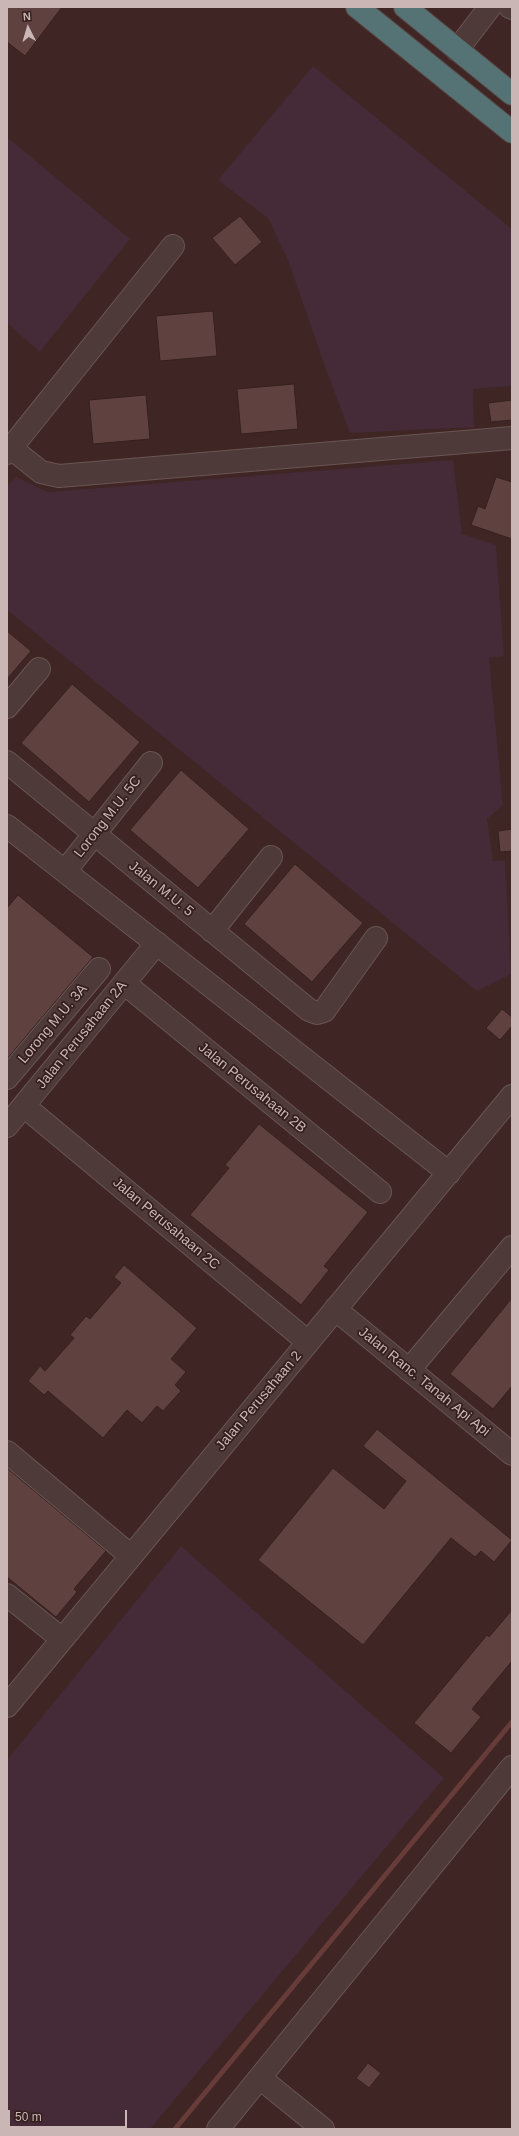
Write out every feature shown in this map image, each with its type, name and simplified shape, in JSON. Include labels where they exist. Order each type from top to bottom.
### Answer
[{"type":"highway","points":[[357,7],[512,132]]},
{"type":"highway","points":[[362,7],[430,55],[445,56],[457,50]]},
{"type":"highway","points":[[405,7],[512,94]]},
{"type":"street","points":[[457,50],[490,7]]},
{"type":"street","points":[[173,246],[9,451],[40,472],[59,476],[512,438]]},
{"type":"street","points":[[7,707],[39,669]]},
{"type":"street","name":"Jalan M.U. 5","points":[[7,762],[308,1010],[317,1013],[324,1011],[376,938]]},
{"type":"street","name":"Lorong M.U. 5C","points":[[65,871],[151,763]]},
{"type":"street","points":[[7,826],[449,1173]]},
{"type":"street","points":[[212,931],[272,857]]},
{"type":"street","name":"Jalan Perusahaan 2A","points":[[7,1126],[157,943]]},
{"type":"street","name":"Lorong M.U. 3A","points":[[7,1078],[99,969]]},
{"type":"street","name":"Jalan Perusahaan 2B","points":[[124,983],[380,1192]]},
{"type":"street","name":"Jalan Perusahaan 2","points":[[7,1706],[512,1096]]},
{"type":"street","name":"Jalan Perusahaan 2C","points":[[24,1106],[308,1342]]},
{"type":"street","points":[[409,1370],[512,1247]]},
{"type":"street","name":"Jalan Ranc. Tanah Api Api","points":[[335,1309],[512,1454]]},
{"type":"street","points":[[7,1452],[131,1556]]},
{"type":"street","points":[[7,1595],[62,1639]]},
{"type":"street","points":[[218,2129],[512,1767]]},
{"type":"street","points":[[260,2078],[323,2129]]},
{"type":"shaded area","points":[[313,66],[512,229],[512,386],[473,389],[474,427],[350,433],[288,260],[268,218],[218,180]]},
{"type":"shaded area","points":[[7,137],[130,239],[40,352],[7,323]]},
{"type":"shaded area","points":[[453,460],[462,534],[496,545],[504,656],[489,658],[503,805],[487,819],[493,861],[505,861],[511,974],[477,991],[7,610],[7,486],[16,477],[48,492]]},
{"type":"shaded area","points":[[181,1546],[444,1778],[150,2129],[7,2129],[7,1760]]},
{"type":"building","points":[[7,7],[62,7],[25,56],[7,42]]},
{"type":"building","points":[[240,216],[262,242],[235,265],[212,238]]},
{"type":"building","points":[[213,311],[217,356],[160,361],[156,316]]},
{"type":"building","points":[[294,384],[298,429],[241,434],[237,389]]},
{"type":"building","points":[[146,395],[150,439],[93,444],[89,400]]},
{"type":"building","points":[[512,400],[512,420],[491,422],[488,403]]},
{"type":"building","points":[[496,477],[512,482],[512,539],[471,525],[478,506],[485,509]]},
{"type":"building","points":[[7,631],[31,651],[7,679]]},
{"type":"building","points":[[72,684],[140,742],[89,802],[21,743]]},
{"type":"building","points":[[181,770],[249,829],[198,888],[130,830]]},
{"type":"building","points":[[512,829],[512,851],[500,852],[498,831]]},
{"type":"building","points":[[295,864],[363,923],[312,982],[244,924]]},
{"type":"building","points":[[18,895],[93,957],[7,1059],[7,908]]},
{"type":"building","points":[[502,1009],[512,1017],[512,1026],[500,1040],[486,1028]]},
{"type":"building","points":[[259,1124],[368,1212],[324,1266],[329,1270],[301,1305],[190,1215],[229,1168],[225,1165]]},
{"type":"building","points":[[124,1265],[197,1328],[171,1359],[186,1372],[175,1385],[181,1391],[163,1411],[157,1406],[142,1423],[127,1410],[103,1438],[48,1391],[44,1395],[28,1381],[40,1366],[45,1371],[74,1338],[70,1335],[86,1316],[90,1319],[121,1283],[114,1277]]},
{"type":"building","points":[[512,1298],[512,1386],[493,1409],[450,1374]]},
{"type":"building","points":[[377,1429],[512,1540],[494,1562],[481,1551],[475,1557],[451,1538],[363,1645],[258,1560],[333,1468],[384,1509],[406,1481],[363,1446]]},
{"type":"building","points":[[7,1468],[106,1551],[74,1589],[77,1592],[56,1617],[7,1577]]},
{"type":"building","points":[[512,1610],[512,1661],[472,1709],[481,1717],[451,1753],[414,1723],[487,1635],[489,1637]]},
{"type":"building","points":[[368,2063],[381,2073],[369,2088],[356,2078]]},
{"type":"waterway","points":[[175,2129],[512,1722]]}]
